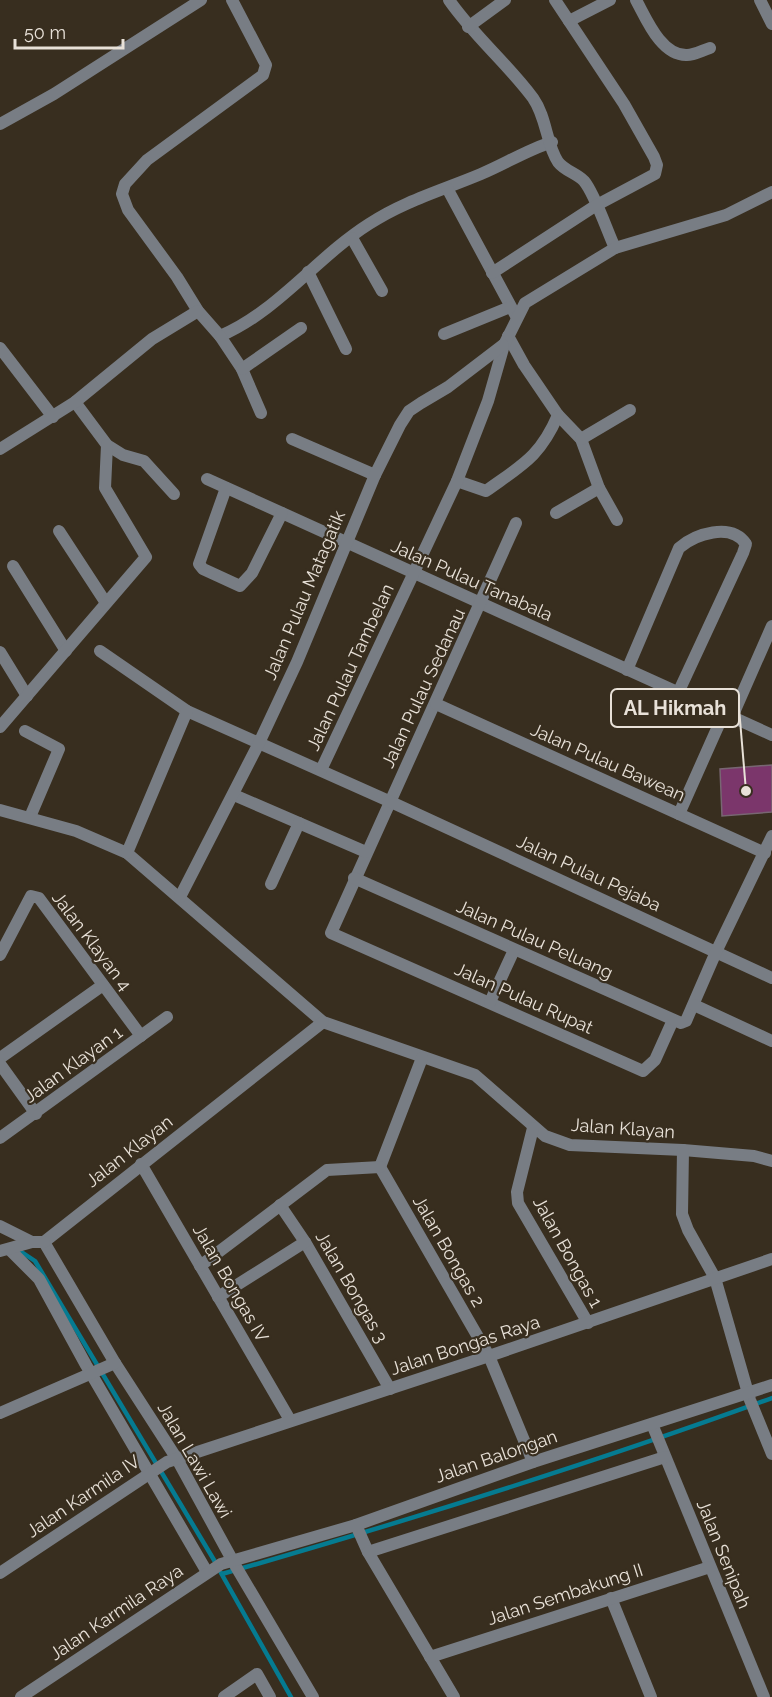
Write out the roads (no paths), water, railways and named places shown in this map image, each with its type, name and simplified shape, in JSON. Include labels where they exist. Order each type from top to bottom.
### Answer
[{"type":"street","points":[[0,124],[54,94],[201,0]]},
{"type":"street","points":[[232,0],[266,64],[262,75],[147,160],[125,184],[122,194],[128,210],[242,369],[261,413]]},
{"type":"street","points":[[449,0],[468,27],[495,52],[535,100],[547,124],[557,160],[585,183],[615,248]]},
{"type":"street","points":[[468,27],[505,0]]},
{"type":"street","points":[[492,273],[595,206],[655,174],[657,165],[624,104],[555,0]]},
{"type":"street","points":[[569,21],[610,0]]},
{"type":"street","points":[[636,0],[656,35],[670,49],[688,55],[710,48]]},
{"type":"street","points":[[760,0],[772,24]]},
{"type":"street","points":[[220,336],[250,320],[368,225],[396,208],[447,188],[529,149],[552,142]]},
{"type":"street","points":[[447,188],[513,311]]},
{"type":"street","points":[[444,334],[513,311],[615,248],[726,215],[772,192]]},
{"type":"street","points":[[352,238],[382,291]]},
{"type":"street","points":[[308,272],[346,349]]},
{"type":"street","points":[[0,449],[75,402],[152,339],[198,310]]},
{"type":"street","name":"Jalan Pulau Tambelan","points":[[321,770],[457,481],[488,401],[513,311]]},
{"type":"street","points":[[242,369],[301,328]]},
{"type":"street","points":[[506,341],[558,415],[581,439],[599,488],[617,520]]},
{"type":"street","name":"Jalan Pulau Matagatik","points":[[180,897],[259,744],[375,476],[409,411],[506,341]]},
{"type":"street","points":[[0,348],[53,417]]},
{"type":"street","points":[[75,402],[107,445],[123,455],[144,461],[174,494]]},
{"type":"street","points":[[581,439],[630,410]]},
{"type":"street","points":[[457,481],[486,491],[538,453],[548,438],[558,415]]},
{"type":"street","points":[[292,440],[375,476]]},
{"type":"street","points":[[0,727],[146,557],[105,488],[107,445]]},
{"type":"street","name":"Jalan Pulau Tanabala","points":[[207,479],[772,735]]},
{"type":"street","points":[[226,488],[199,564],[203,569],[240,586],[252,573],[282,513]]},
{"type":"street","points":[[556,513],[599,488]]},
{"type":"street","name":"Jalan Pulau Sedanau","points":[[334,935],[331,933],[331,927],[436,704],[516,523]]},
{"type":"street","points":[[59,531],[106,603]]},
{"type":"street","points":[[627,670],[679,548],[689,539],[702,534],[723,533],[742,538],[746,544],[743,554],[678,693]]},
{"type":"street","points":[[13,566],[66,651]]},
{"type":"street","points":[[679,814],[772,626]]},
{"type":"street","name":"Jalan Pulau Pejaba","points":[[100,651],[187,711],[321,770],[772,978]]},
{"type":"street","points":[[0,652],[27,696]]},
{"type":"street","name":"Jalan Pulau Bawean","points":[[436,704],[765,853]]},
{"type":"street","points":[[127,853],[187,711]]},
{"type":"street","points":[[26,731],[59,749],[30,817]]},
{"type":"street","points":[[234,795],[366,852]]},
{"type":"street","name":"Jalan Klayan","points":[[0,810],[76,831],[127,853],[323,1022],[422,1058],[453,1065],[475,1075],[500,1094],[533,1128],[545,1136],[570,1145],[683,1150],[754,1156],[772,1161]]},
{"type":"street","points":[[271,884],[299,823]]},
{"type":"street","points":[[673,1020],[681,1023],[686,1021],[716,951],[772,836]]},
{"type":"street","name":"Jalan Pulau Peluang","points":[[354,878],[673,1020]]},
{"type":"street","name":"Jalan Klayan 4","points":[[0,955],[31,896],[39,898],[141,1036]]},
{"type":"street","name":"Jalan Pulau Rupat","points":[[334,935],[643,1071],[655,1060],[673,1020]]},
{"type":"street","points":[[490,1002],[514,950]]},
{"type":"street","points":[[0,1058],[103,985]]},
{"type":"street","points":[[694,1005],[772,1041]]},
{"type":"street","name":"Jalan Klayan 1","points":[[0,1138],[167,1017]]},
{"type":"street","name":"Jalan Klayan","points":[[38,1242],[323,1022]]},
{"type":"street","points":[[200,1266],[327,1170],[380,1167],[422,1058]]},
{"type":"street","points":[[0,1064],[36,1114]]},
{"type":"street","name":"Jalan Bongas 1","points":[[533,1128],[517,1192],[519,1203],[588,1323]]},
{"type":"street","points":[[683,1150],[682,1214],[687,1230],[715,1278],[749,1397],[772,1454]]},
{"type":"street","name":"Jalan Bongas IV","points":[[141,1164],[290,1420]]},
{"type":"street","name":"Jalan Bongas 2","points":[[380,1167],[489,1356],[533,1462]]},
{"type":"street","name":"Jalan Bongas 3","points":[[280,1205],[305,1242],[390,1389]]},
{"type":"street","points":[[2,1226],[38,1242]]},
{"type":"street","points":[[4,1250],[38,1242]]},
{"type":"street","name":"Jalan Lawi Lawi","points":[[38,1242],[110,1366],[172,1461],[222,1565],[243,1578],[313,1697]]},
{"type":"street","points":[[218,1297],[305,1242]]},
{"type":"street","points":[[4,1250],[39,1279],[92,1374],[152,1472],[222,1565]]},
{"type":"street","name":"Jalan Bongas Raya","points":[[172,1461],[588,1323],[772,1259]]},
{"type":"street","points":[[0,1413],[110,1366]]},
{"type":"street","name":"Jalan Balongan","points":[[222,1565],[357,1527],[533,1462],[654,1429],[749,1397],[772,1385]]},
{"type":"street","name":"Jalan Senipah","points":[[654,1429],[764,1697]]},
{"type":"street","points":[[366,1548],[664,1454]]},
{"type":"street","name":"Jalan Karmila IV","points":[[0,1573],[172,1461]]},
{"type":"street","points":[[357,1527],[366,1548],[454,1697]]},
{"type":"street","name":"Jalan Karmila Raya","points":[[21,1697],[222,1565]]},
{"type":"street","name":"Jalan Sembakung II","points":[[430,1657],[710,1567]]},
{"type":"street","points":[[610,1598],[646,1696]]},
{"type":"street","points":[[224,1697],[257,1674],[270,1697]]},
{"type":"waterway","points":[[20,1251],[35,1261],[217,1565]]},
{"type":"waterway","points":[[222,1574],[498,1491],[772,1398]]},
{"type":"waterway","points":[[221,1573],[291,1697]]},
{"type":"place","name":"AL Hikmah","points":[[746,791]]}]
